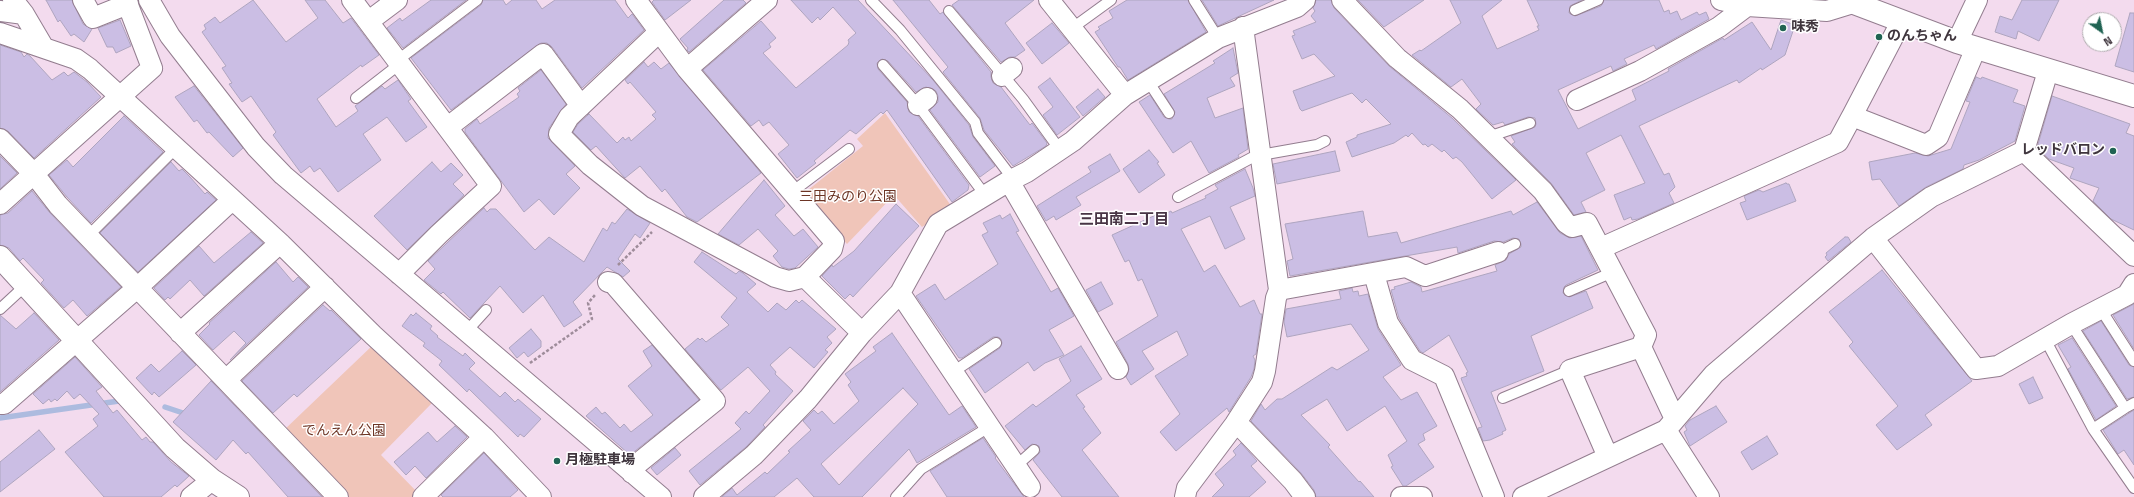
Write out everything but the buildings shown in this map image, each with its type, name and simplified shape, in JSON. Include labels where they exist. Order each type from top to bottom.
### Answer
[{"type":"street","points":[[0,204],[122,97],[152,68],[127,2],[93,18],[83,0]]},
{"type":"street","points":[[149,0],[170,36],[256,147],[282,175],[661,497]]},
{"type":"street","points":[[352,0],[400,61],[491,186],[439,234],[399,274]]},
{"type":"street","points":[[369,21],[397,0]]},
{"type":"street","points":[[636,0],[687,69],[834,241],[832,249],[804,277],[789,281],[776,277],[665,220],[642,206],[590,165],[559,134],[570,117],[659,32]]},
{"type":"street","points":[[687,69],[767,0]]},
{"type":"street","points":[[1049,0],[1125,95]]},
{"type":"street","points":[[704,497],[754,455],[808,399],[862,333],[900,293],[938,224],[985,195],[1027,172],[1060,150],[1125,95],[1218,38],[1297,7],[1306,0]]},
{"type":"street","points":[[1342,0],[1397,58],[1460,109],[1543,191],[1566,223],[1572,227],[1587,223],[1646,335],[1641,347],[1670,425],[1709,497]]},
{"type":"street","points":[[1721,0],[1747,6],[1827,11],[1850,2],[1967,45],[2134,96]]},
{"type":"street","points":[[1852,116],[1926,144],[1938,137],[1967,45],[1977,0]]},
{"type":"street","points":[[1577,100],[1640,71],[1719,27],[1747,6]]},
{"type":"street","points":[[0,11],[18,7],[44,48]]},
{"type":"street","points":[[1601,248],[1838,142],[1901,22]]},
{"type":"street","points":[[1185,497],[1187,488],[1235,424],[1262,382],[1276,298],[1279,290],[1243,27]]},
{"type":"street","points":[[0,33],[76,59],[90,69],[280,243],[324,287],[484,437],[533,494]]},
{"type":"street","points":[[448,126],[543,54],[581,106]]},
{"type":"street","points":[[1523,497],[1608,457],[1670,425],[1714,374],[1732,357],[1873,238],[1930,197],[2024,151],[2048,70]]},
{"type":"street","points":[[0,139],[34,174],[58,204],[137,288],[338,497]]},
{"type":"street","points":[[2024,151],[2134,256]]},
{"type":"street","points":[[1011,180],[1051,266],[1100,326],[1118,369]]},
{"type":"street","points":[[0,404],[4,404],[137,288],[232,200]]},
{"type":"street","points":[[1873,238],[1976,369],[1998,366],[2070,324],[2127,295],[2134,284]]},
{"type":"street","points":[[180,333],[280,243]]},
{"type":"street","points":[[1279,290],[1374,274],[1406,267],[1409,263],[1425,276],[1475,255],[1506,248]]},
{"type":"street","points":[[0,257],[175,448],[212,480],[238,497]]},
{"type":"street","points":[[1374,274],[1388,324],[1401,328],[1412,360],[1444,376],[1494,497]]},
{"type":"street","points":[[804,277],[862,333]]},
{"type":"street","points":[[608,282],[613,283],[715,401],[636,465],[632,473]]},
{"type":"street","points":[[226,380],[324,287]]},
{"type":"street","points":[[900,293],[1030,487]]},
{"type":"street","points":[[1608,457],[1570,370],[1641,347]]},
{"type":"street","points":[[1235,424],[1243,429],[1288,476],[1304,497]]},
{"type":"street","points":[[423,497],[484,437]]},
{"type":"street","points":[[191,497],[212,480]]},
{"type":"street","points":[[1401,497],[1422,497]]},
{"type":"lane","points":[[356,98],[477,0]]},
{"type":"lane","points":[[871,0],[900,30],[975,122],[978,133],[1011,180]]},
{"type":"lane","points":[[1071,29],[1111,0]]},
{"type":"lane","points":[[1194,0],[1218,38]]},
{"type":"lane","points":[[1575,10],[1598,0]]},
{"type":"lane","points":[[949,11],[1007,72],[1022,99],[1060,150]]},
{"type":"lane","points":[[883,66],[922,101],[985,195]]},
{"type":"lane","points":[[1148,81],[1169,113]]},
{"type":"lane","points":[[1488,137],[1530,123]]},
{"type":"lane","points":[[1178,197],[1260,155],[1316,145],[1325,141]]},
{"type":"lane","points":[[88,236],[176,148]]},
{"type":"lane","points":[[792,192],[849,149]]},
{"type":"lane","points":[[1569,291],[1613,272]]},
{"type":"lane","points":[[0,309],[26,285]]},
{"type":"lane","points":[[2100,308],[2134,360]]},
{"type":"lane","points":[[466,332],[486,310]]},
{"type":"lane","points":[[2070,324],[2130,406],[2093,429]]},
{"type":"lane","points":[[2045,339],[2093,429],[2134,488]]},
{"type":"lane","points":[[953,372],[996,343]]},
{"type":"lane","points":[[1503,398],[1570,370]]},
{"type":"lane","points":[[896,497],[921,469],[989,427]]},
{"type":"lane","points":[[1016,466],[1034,450]]},
{"type":"path","points":[[517,376],[526,366],[592,319],[588,303],[608,282],[611,272],[665,220]]},
{"type":"green space","name":"三田みのり公園","points":[[885,113],[952,207],[922,227],[894,195],[847,244],[803,194],[863,146],[857,139]]},
{"type":"green space","name":"でんえん公園","points":[[374,344],[434,401],[381,455],[419,494],[417,497],[347,497],[283,431]]},
{"type":"waterway","points":[[0,418],[119,401]]},
{"type":"waterway","points":[[165,407],[189,415]]},
{"type":"place","name":"味秀","points":[[1783,28]]},
{"type":"place","name":"のんちゃん","points":[[1879,37]]},
{"type":"place","name":"レッドバロン","points":[[2113,151]]},
{"type":"place","name":"月極駐車場","points":[[557,461]]},
{"type":"district","name":"三田南二丁目","points":[[1124,220]]}]
